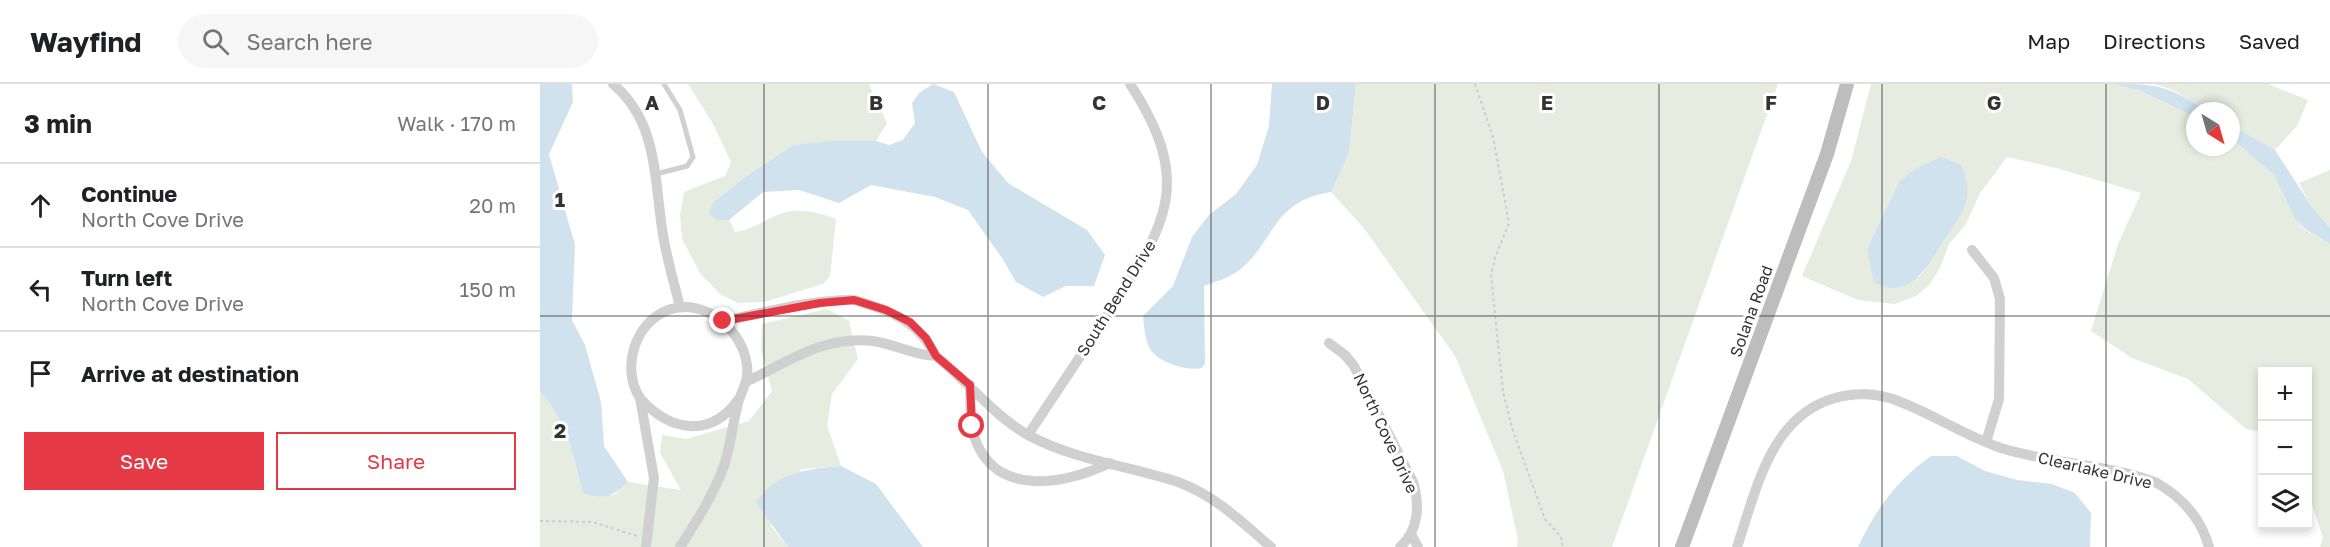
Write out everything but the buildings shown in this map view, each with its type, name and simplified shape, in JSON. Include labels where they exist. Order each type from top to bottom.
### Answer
[{"type":"street","points":[[613,84],[641,120],[653,152],[663,235],[680,307]]},
{"type":"street","name":"South Bend Drive","points":[[1028,435],[1144,261],[1159,227],[1166,190],[1164,156],[1153,122],[1130,84]]},
{"type":"street","name":"Solana Road","points":[[1682,547],[1827,154],[1847,84]]},
{"type":"street","points":[[1972,250],[1994,278],[2000,299],[1999,399],[1986,442]]},
{"type":"street","points":[[723,321],[820,303],[854,300],[886,310],[910,322],[926,338],[936,356],[1028,435],[1058,448],[1179,483],[1203,494],[1224,508],[1271,547]]},
{"type":"street","points":[[647,544],[654,478],[641,416],[640,398],[631,376],[634,347],[654,319],[680,307],[702,311],[723,321],[731,329],[742,348],[747,365],[746,382],[725,462],[699,520],[681,547]]},
{"type":"street","points":[[746,382],[801,351],[849,340],[874,341],[916,355],[936,356]]},
{"type":"street","name":"North Cove Drive","points":[[1329,343],[1345,355],[1354,366],[1413,482],[1418,507],[1411,534],[1400,547]]},
{"type":"street","points":[[970,385],[974,436],[985,456],[1000,470],[1015,477],[1043,483],[1077,477],[1110,463]]},
{"type":"street","name":"Clearlake Drive","points":[[1737,547],[1764,471],[1780,437],[1801,415],[1827,400],[1851,395],[1883,396],[1986,442],[2026,455],[2157,483],[2175,494],[2190,509],[2201,526],[2209,547]]},
{"type":"street","points":[[640,398],[656,414],[688,427],[710,423],[725,414],[740,398]]},
{"type":"street","points":[[1411,534],[1418,547]]},
{"type":"lane","points":[[656,174],[687,166],[693,158],[680,110],[664,84]]},
{"type":"path","points":[[1475,84],[1493,137],[1509,223],[1491,275],[1503,392],[1513,430],[1545,519],[1561,537],[1563,547]]},
{"type":"path","points":[[540,521],[593,522],[647,544]]},
{"type":"shaded area","points":[[688,84],[869,84],[887,123],[876,141],[831,141],[717,220],[729,220],[735,232],[780,214],[794,211],[815,212],[836,219],[830,276],[823,284],[764,302],[738,303],[720,294],[700,273],[682,239],[680,215],[684,192],[725,176],[731,162],[712,122]]},
{"type":"shaded area","points":[[1356,84],[1778,84],[1612,547],[1517,547],[1518,540],[1503,471],[1455,356],[1363,227],[1331,192],[1349,153]]},
{"type":"shaded area","points":[[1871,84],[2111,84],[2139,90],[2186,113],[2186,156],[2240,156],[2240,146],[2274,175],[2295,219],[2308,232],[2330,244],[2330,547],[2320,547],[2323,538],[2312,504],[2312,367],[2258,367],[2258,431],[2246,429],[2188,379],[2132,358],[2091,331],[2118,244],[2141,193],[2056,168],[2007,157],[1980,193],[1966,224],[1949,244],[1940,268],[1930,284],[1916,296],[1895,304],[1858,300],[1802,276],[1851,161]],"holes":[[[1899,182],[1965,207],[1921,275],[1900,288],[1867,249]]]},
{"type":"shaded area","points":[[2154,84],[2268,84],[2308,100],[2297,126],[2275,150],[2240,130],[2240,102],[2193,102],[2173,90]]},
{"type":"shaded area","points":[[2330,170],[2330,228],[2310,204],[2299,183]]},
{"type":"shaded area","points":[[827,309],[849,321],[858,359],[832,394],[827,425],[841,466],[801,469],[771,526],[788,547],[540,547],[540,392],[563,426],[583,492],[614,495],[628,482],[681,490],[660,453],[662,435],[686,439],[749,421],[772,391],[761,350],[762,324]]},
{"type":"water","points":[[540,84],[572,84],[573,102],[549,154],[575,245],[572,320],[585,345],[601,402],[604,446],[628,482],[612,494],[602,497],[583,493],[563,426],[540,392]]},
{"type":"water","points":[[933,84],[954,92],[982,152],[1008,183],[1087,230],[1105,255],[1094,286],[1066,286],[1043,297],[1016,282],[968,210],[935,197],[871,185],[839,203],[799,190],[763,192],[729,220],[717,220],[709,213],[713,203],[744,178],[794,145],[831,141],[876,141],[889,145],[903,140],[915,123],[912,103],[919,93]]},
{"type":"water","points":[[1272,84],[1356,84],[1349,153],[1331,192],[1296,204],[1276,224],[1260,248],[1238,271],[1204,286],[1205,363],[1202,368],[1196,369],[1176,366],[1158,357],[1150,349],[1145,335],[1143,316],[1173,286],[1192,237],[1209,215],[1236,194],[1257,165],[1269,126]]},
{"type":"water","points":[[2111,84],[2162,88],[2192,102],[2186,102],[2186,113],[2139,90]]},
{"type":"water","points":[[2240,130],[2275,150],[2310,204],[2330,228],[2330,244],[2308,231],[2295,219],[2274,175],[2240,146]]},
{"type":"water","points":[[1941,157],[1961,165],[1963,170],[1968,190],[1962,213],[1917,278],[1898,288],[1874,282],[1867,249],[1899,182],[1915,169]]},
{"type":"water","points":[[1931,456],[1957,456],[1985,471],[2017,480],[2052,484],[2075,493],[2091,513],[2090,547],[1858,547],[1888,496]]},
{"type":"water","points":[[841,466],[876,484],[923,547],[788,547],[756,502],[783,478],[805,471]]},
{"type":"route","points":[[723,321],[820,303],[854,300],[886,310],[910,322],[926,338],[936,356],[970,385],[972,426]]}]
